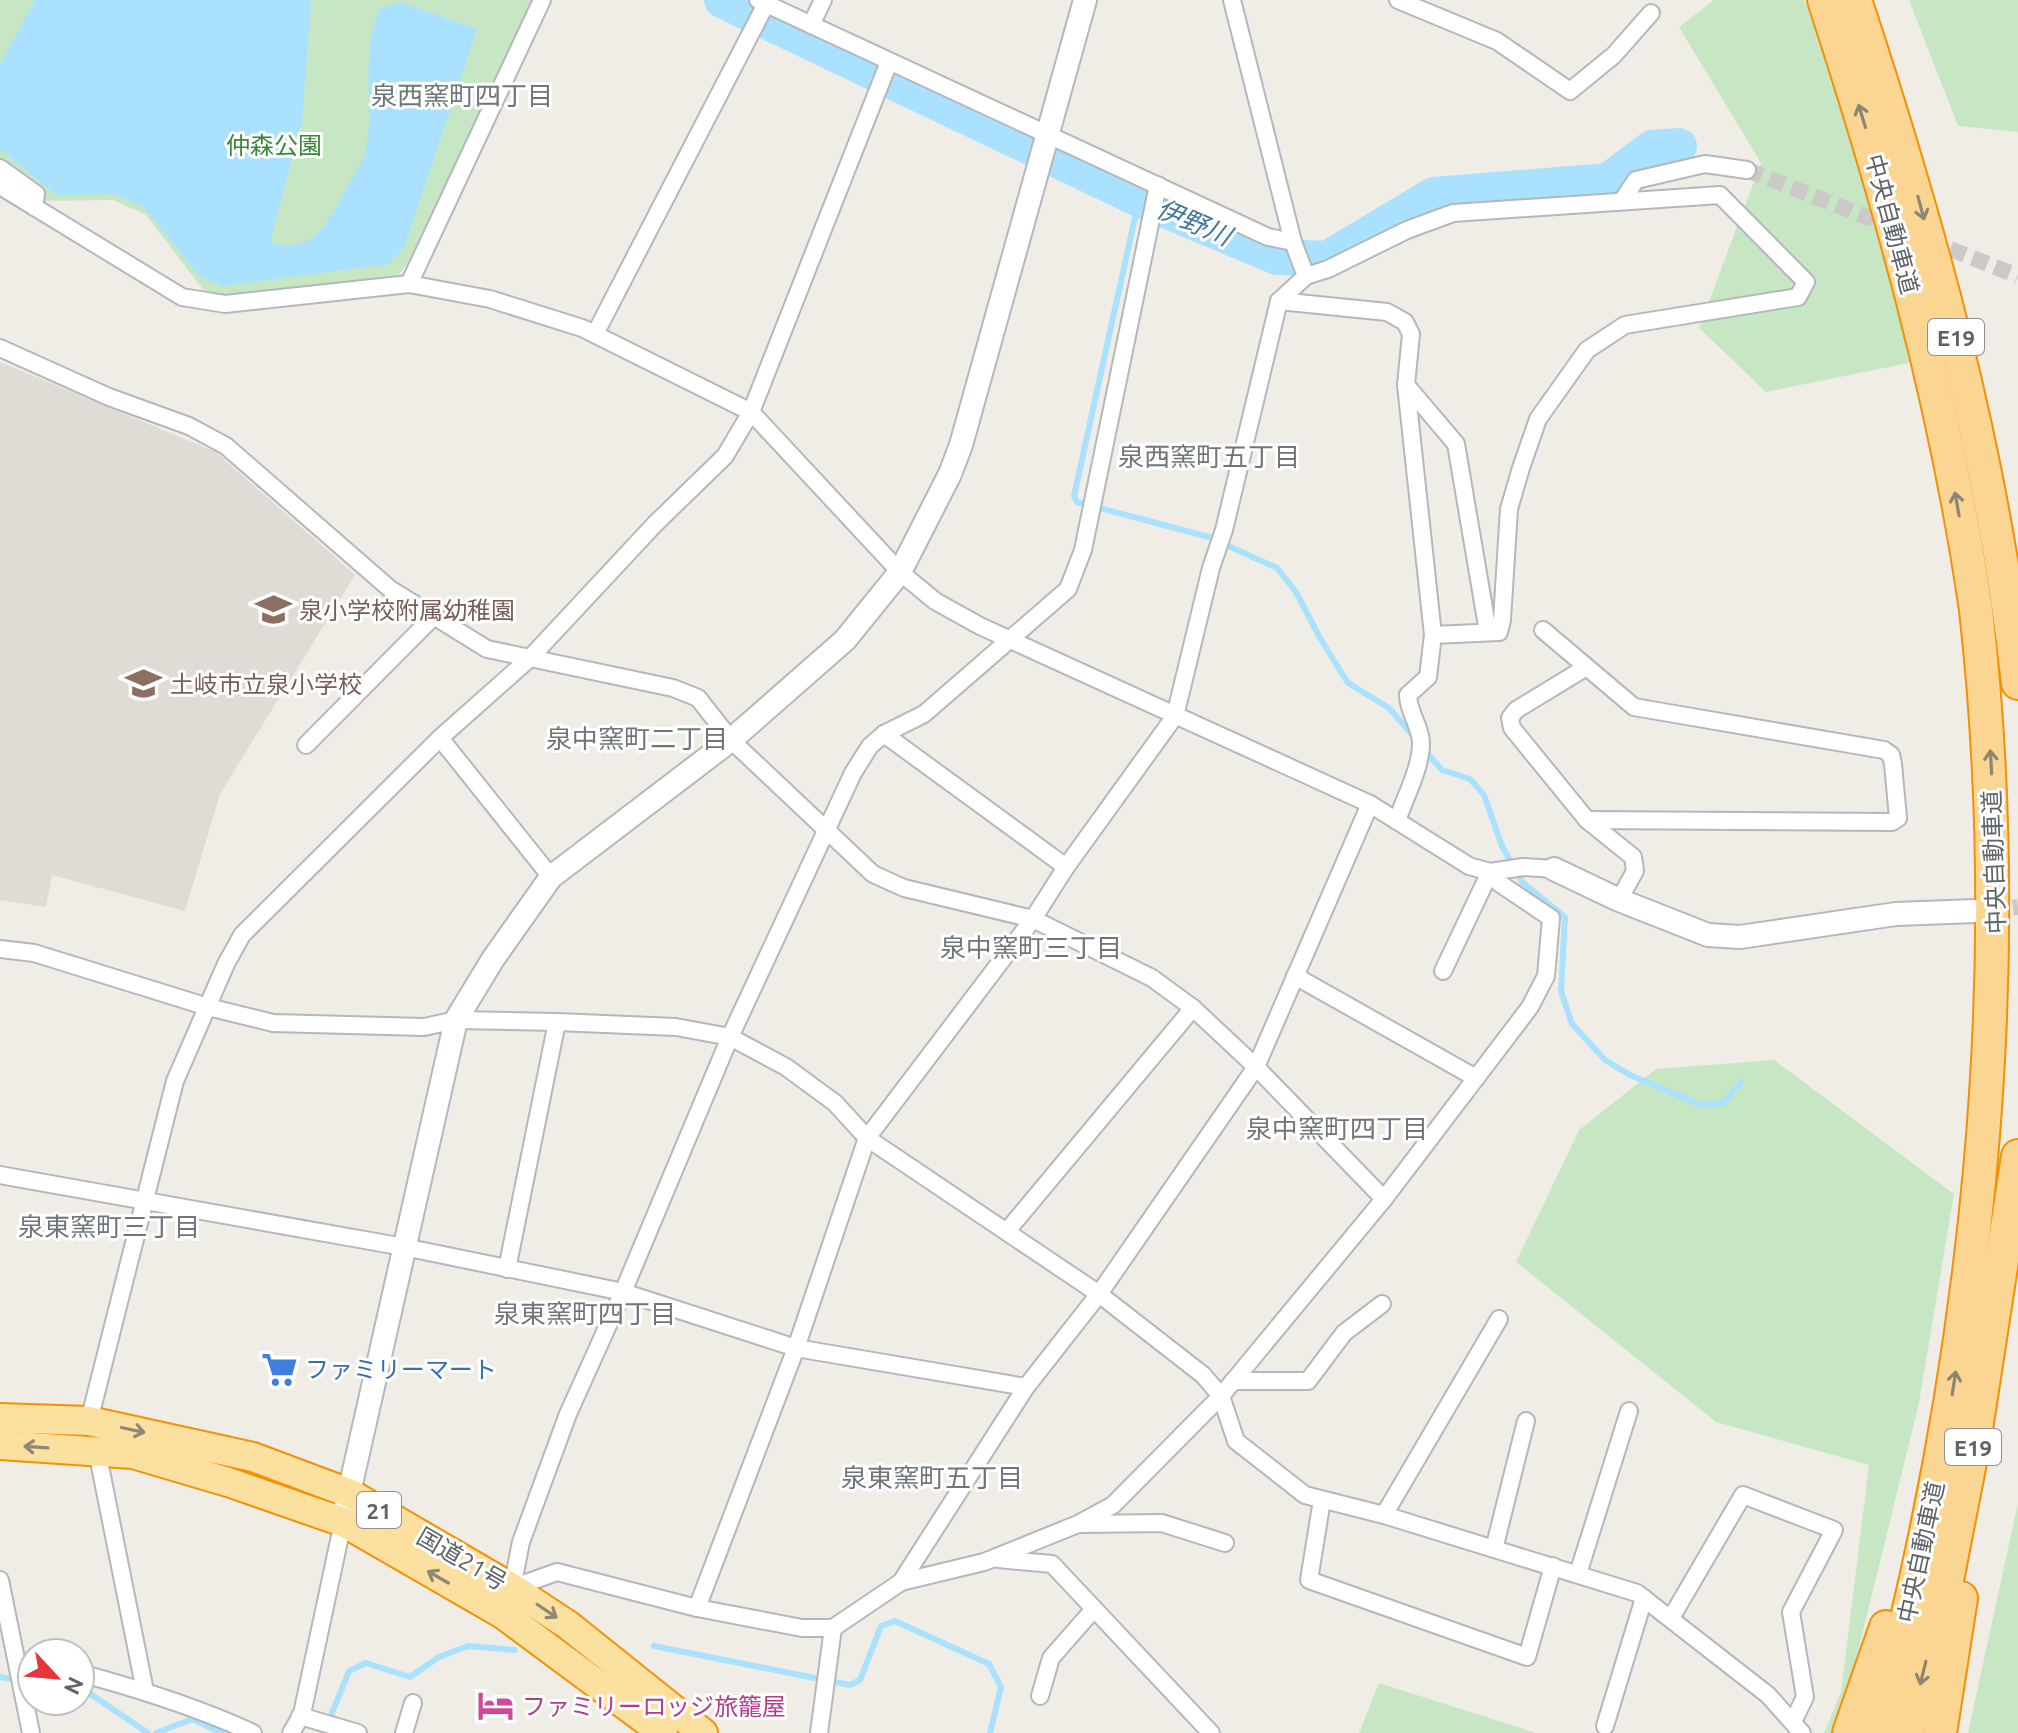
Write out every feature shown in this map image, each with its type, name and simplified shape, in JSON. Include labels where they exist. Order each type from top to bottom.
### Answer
[{"type":"highway","name":"中央自動車道","points":[[1824,0],[1889,205],[1953,481],[1976,610],[1990,737],[1997,870],[1996,1016],[1985,1153],[1966,1309],[1946,1434],[1918,1574],[1878,1733]]},
{"type":"highway","name":"中央自動車道","points":[[1855,0],[1918,196],[1957,342],[1991,502],[2009,604],[2018,683]]},
{"type":"highway","name":"中央自動車道","points":[[1907,1733],[1947,1580],[1974,1442],[2018,1156]]},
{"type":"highway","points":[[1940,1733],[1984,1441],[1995,1313]]},
{"type":"highway","name":"国道21号","points":[[0,1418],[89,1421],[253,1457],[349,1493],[512,1588],[568,1625],[703,1733]]},
{"type":"highway","points":[[1849,1733],[1897,1597],[1946,1434]]},
{"type":"highway","name":"国道21号","points":[[0,1445],[133,1454],[231,1483],[343,1522],[504,1615],[663,1733]]},
{"type":"street","points":[[409,284],[542,0]]},
{"type":"street","points":[[811,25],[823,0]]},
{"type":"street","points":[[1232,0],[1293,242],[1306,276]]},
{"type":"street","points":[[1398,0],[1497,41],[1570,91],[1614,55],[1651,13]]},
{"type":"street","points":[[595,334],[762,2],[1268,237],[1293,242]]},
{"type":"street","points":[[291,1733],[308,1719],[349,1493],[456,1020],[493,959],[551,877],[731,740],[845,640],[900,572],[950,474],[961,445],[1049,134],[1081,2]]},
{"type":"street","points":[[89,1421],[175,1081],[226,964],[242,935],[440,738],[530,658],[655,524],[725,456],[751,412],[889,62]]},
{"type":"street","points":[[1622,201],[1636,180],[1705,164],[1747,170]]},
{"type":"street","points":[[0,168],[36,194],[34,207]]},
{"type":"street","points":[[512,1588],[521,1542],[568,1414],[730,1037],[853,773],[870,746],[884,734],[924,714],[1068,589],[1083,550],[1158,185]]},
{"type":"street","points":[[0,186],[182,297],[225,304],[409,284],[490,299],[595,334],[751,412],[900,572],[935,601],[1011,641],[1370,804],[1469,866],[1497,871],[1523,867],[1554,869],[1619,900],[1708,935],[1740,937],[1896,914],[1975,911]]},
{"type":"street","points":[[697,1608],[796,1348],[867,1138],[1033,919],[1066,867],[1175,716],[1279,301],[1306,276],[1328,269],[1407,230],[1453,213],[1720,195],[1806,282],[1798,297],[1625,325],[1587,350],[1538,419],[1525,456],[1509,509],[1499,632],[1433,635]]},
{"type":"street","points":[[1279,301],[1387,312],[1405,322],[1411,334],[1406,385],[1433,635],[1428,677],[1408,695],[1408,707],[1422,741],[1397,821]]},
{"type":"street","points":[[0,348],[109,397],[189,426],[226,446],[390,589],[487,649],[673,688],[698,698],[731,740],[873,874],[904,888],[1033,919],[1152,978],[1193,1008],[1256,1067],[1384,1199]]},
{"type":"street","points":[[1406,385],[1456,444],[1488,632]]},
{"type":"street","points":[[306,745],[434,616]]},
{"type":"street","points":[[1543,630],[1634,707],[1884,750],[1891,755],[1893,764],[1898,818],[1892,822],[1587,820]]},
{"type":"street","points":[[1585,668],[1516,710],[1510,718],[1512,728],[1587,820],[1633,857],[1635,871],[1619,900]]},
{"type":"street","points":[[884,734],[1066,867]]},
{"type":"street","points":[[440,738],[551,877]]},
{"type":"street","points":[[901,1582],[1026,1387],[1099,1294],[1256,1067],[1370,804]]},
{"type":"street","points":[[1443,971],[1497,871]]},
{"type":"street","points":[[512,1588],[557,1572],[697,1608],[802,1628],[833,1628],[901,1582],[992,1558],[1078,1524],[1113,1505],[1221,1396],[1384,1199],[1530,1007],[1546,976],[1551,918],[1499,883],[1497,871]]},
{"type":"street","points":[[0,949],[34,953],[208,1007],[273,1023],[424,1027],[456,1020],[557,1022],[676,1027],[730,1037],[786,1067],[835,1103],[867,1138],[1099,1294],[1203,1375],[1221,1396],[1236,1441],[1305,1495],[1384,1515],[1637,1593],[1768,1695],[1797,1728]]},
{"type":"street","points":[[1295,976],[1476,1078]]},
{"type":"street","points":[[1007,1231],[1193,1008]]},
{"type":"street","points":[[507,1269],[557,1022]]},
{"type":"street","points":[[0,1175],[404,1247],[623,1292],[796,1348],[1026,1387]]},
{"type":"street","points":[[1233,1381],[1308,1381],[1344,1333],[1382,1304]]},
{"type":"street","points":[[1384,1515],[1499,1319]]},
{"type":"street","points":[[1578,1574],[1629,1411]]},
{"type":"street","points":[[1494,1549],[1526,1421]]},
{"type":"street","points":[[97,1451],[145,1691]]},
{"type":"street","points":[[1671,1618],[1743,1495],[1834,1530],[1791,1612],[1805,1697],[1797,1728]]},
{"type":"street","points":[[1322,1500],[1309,1580],[1527,1657],[1553,1566]]},
{"type":"street","points":[[1078,1524],[1162,1523],[1225,1543]]},
{"type":"street","points":[[992,1558],[1052,1564],[1211,1733]]},
{"type":"street","points":[[0,1580],[16,1639]]},
{"type":"street","points":[[1605,1726],[1644,1598]]},
{"type":"street","points":[[1040,1696],[1051,1658],[1094,1609]]},
{"type":"street","points":[[819,1733],[833,1628]]},
{"type":"street","points":[[96,1677],[145,1691],[253,1733]]},
{"type":"street","points":[[404,1733],[413,1703]]},
{"type":"street","points":[[308,1719],[358,1733]]},
{"type":"shaded area","name":"土岐市立泉小学校","points":[[0,362],[216,452],[355,575],[220,794],[185,911],[52,875],[46,907],[0,900]]},
{"type":"green space","name":"仲森公園","points":[[0,0],[534,0],[417,253],[398,275],[238,296],[205,292],[146,215],[113,200],[41,201],[0,175]]},
{"type":"green space","points":[[1714,0],[1804,0],[1872,167],[1909,363],[1766,392],[1699,328],[1761,163],[1679,27]]},
{"type":"green space","points":[[1909,0],[2018,0],[2018,132],[1958,126]]},
{"type":"green space","points":[[1774,1060],[1954,1194],[1919,1403],[1849,1688],[1832,1733],[1824,1733],[1841,1692],[1869,1465],[1716,1422],[1516,1262],[1579,1130],[1656,1069]]},
{"type":"green space","points":[[2018,1503],[2018,1733],[1968,1733]]},
{"type":"green space","points":[[1379,1683],[1536,1733],[1359,1733]]},
{"type":"water","name":"仲森公園","points":[[35,0],[311,0],[302,122],[270,242],[286,245],[299,244],[320,230],[365,154],[370,43],[380,9],[400,2],[477,29],[404,248],[389,264],[222,286],[200,277],[142,205],[111,194],[56,195],[0,149],[0,64]]},
{"type":"waterway","name":"伊野川","points":[[722,0],[1139,199],[1277,257],[1327,259],[1434,195],[1608,181],[1652,148],[1679,146]]},
{"type":"waterway","points":[[1139,199],[1074,496],[1077,502],[1209,537],[1277,568],[1296,592],[1348,683],[1389,708],[1416,739]]},
{"type":"waterway","points":[[1423,748],[1442,770],[1470,779],[1484,795],[1502,846],[1522,882],[1565,917],[1561,991],[1572,1024],[1605,1060],[1630,1075],[1701,1105],[1723,1103],[1741,1082]]},
{"type":"waterway","points":[[654,1646],[850,1685],[860,1680],[881,1626],[895,1621],[989,1664],[1001,1687],[990,1733]]},
{"type":"waterway","points":[[324,1733],[349,1671],[366,1663],[410,1677],[439,1657],[468,1646],[515,1650]]},
{"type":"waterway","points":[[0,1677],[16,1680]]},
{"type":"waterway","points":[[96,1698],[148,1733]]},
{"type":"waterway","points":[[156,1733],[192,1719],[222,1733]]},
{"type":"tunnel","points":[[1747,170],[1895,228]]},
{"type":"tunnel","points":[[1928,240],[2018,276]]},
{"type":"tunnel","points":[[1989,910],[2018,907]]},
{"type":"place","name":"泉小学校附属幼稚園","points":[[273,610]]},
{"type":"place","name":"土岐市立泉小学校","points":[[144,684]]},
{"type":"place","name":"ファミリーマート","points":[[279,1369]]},
{"type":"place","name":"ファミリーロッジ旅籠屋","points":[[496,1706]]},
{"type":"district","name":"泉西窯町四丁目","points":[[462,95]]},
{"type":"district","name":"泉西窯町五丁目","points":[[1209,456]]},
{"type":"district","name":"泉中窯町二丁目","points":[[637,738]]},
{"type":"district","name":"泉中窯町三丁目","points":[[1031,947]]},
{"type":"district","name":"泉中窯町四丁目","points":[[1337,1128]]},
{"type":"district","name":"泉東窯町三丁目","points":[[109,1226]]},
{"type":"district","name":"泉東窯町四丁目","points":[[585,1313]]},
{"type":"district","name":"泉東窯町五丁目","points":[[932,1477]]}]
